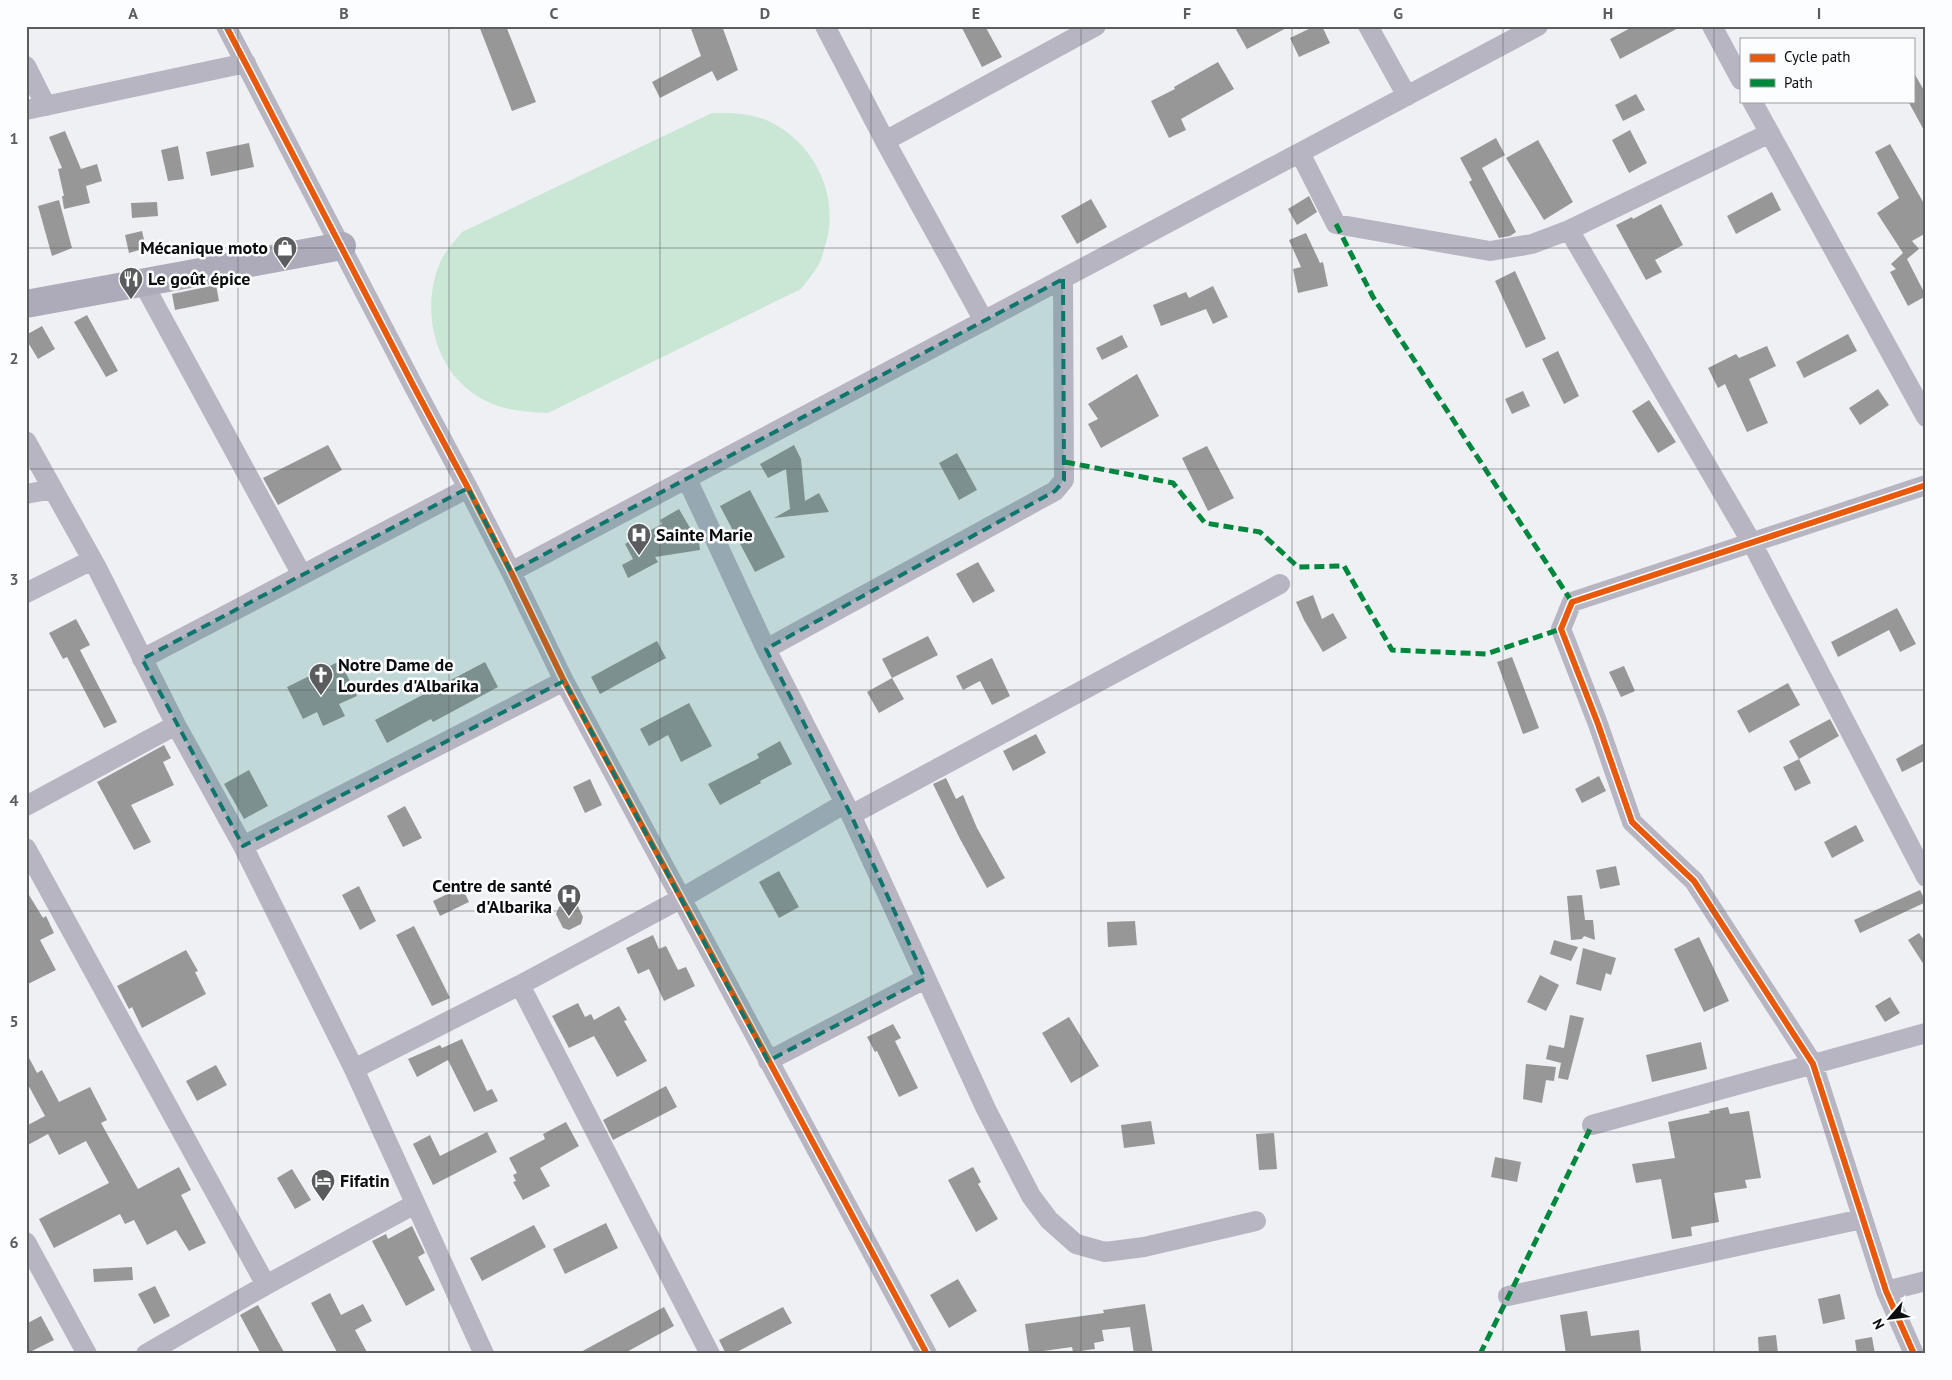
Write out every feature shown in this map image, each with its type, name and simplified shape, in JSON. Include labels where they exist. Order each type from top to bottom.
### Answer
[{"type":"street","points":[[226,26],[468,488],[564,681],[927,1354]]},
{"type":"street","points":[[825,26],[885,141],[984,321]]},
{"type":"street","points":[[885,141],[1096,26]]},
{"type":"street","points":[[1368,26],[1407,96]]},
{"type":"street","points":[[511,572],[1538,26]]},
{"type":"street","points":[[1712,26],[1740,78]]},
{"type":"street","points":[[26,110],[246,64]]},
{"type":"street","points":[[26,66],[46,106]]},
{"type":"street","points":[[1753,102],[1926,417]]},
{"type":"street","points":[[1300,153],[1336,224],[1490,250],[1532,244],[1569,230],[1770,133]]},
{"type":"street","points":[[1569,230],[1752,543],[1926,877]]},
{"type":"street","points":[[26,304],[342,246]]},
{"type":"street","points":[[766,649],[1055,491],[1064,480],[1063,279]]},
{"type":"street","points":[[143,283],[302,575]]},
{"type":"street","points":[[26,441],[92,560],[176,724],[243,846],[354,1069],[484,1354]]},
{"type":"street","points":[[686,479],[766,649],[847,809],[986,1109],[1031,1196],[1049,1220],[1076,1244],[1105,1252],[1144,1248],[1256,1221]]},
{"type":"street","points":[[1914,1354],[1886,1291],[1813,1064],[1694,881],[1632,822],[1598,724],[1561,629],[1572,602],[1926,485]]},
{"type":"street","points":[[142,659],[468,488]]},
{"type":"street","points":[[26,494],[53,489]]},
{"type":"street","points":[[26,593],[92,560]]},
{"type":"street","points":[[354,1069],[520,985],[847,809],[1280,584]]},
{"type":"street","points":[[243,846],[564,681]]},
{"type":"street","points":[[26,806],[176,724]]},
{"type":"street","points":[[26,848],[266,1285]]},
{"type":"street","points":[[768,1061],[925,979]]},
{"type":"street","points":[[520,985],[710,1354]]},
{"type":"street","points":[[1592,1125],[1926,1033]]},
{"type":"street","points":[[146,1354],[266,1285],[415,1204]]},
{"type":"street","points":[[1508,1296],[1862,1219]]},
{"type":"street","points":[[26,1242],[86,1354]]},
{"type":"street","points":[[1886,1291],[1926,1281]]},
{"type":"highlighted area","points":[[1063,279],[1064,480],[1055,491],[766,649],[851,815],[925,979],[768,1061],[564,681],[243,846],[142,659],[468,488],[511,572]]},
{"type":"green space","points":[[712,113],[753,116],[776,125],[791,135],[803,148],[814,162],[822,177],[830,211],[829,229],[820,262],[801,289],[548,413],[501,407],[486,401],[468,390],[454,375],[443,358],[436,340],[432,320],[431,299],[434,279],[441,260],[462,232]]},
{"type":"building","points":[[479,26],[506,26],[536,102],[512,111]]},
{"type":"building","points":[[690,26],[722,26],[738,70],[717,81],[712,71],[660,98],[652,82],[701,56]]},
{"type":"building","points":[[961,26],[985,26],[1002,57],[982,67]]},
{"type":"building","points":[[1234,26],[1290,26],[1247,49]]},
{"type":"building","points":[[1315,26],[1322,26],[1330,43],[1299,57],[1290,38]]},
{"type":"building","points":[[1634,26],[1682,26],[1620,59],[1610,39]]},
{"type":"building","points":[[1218,62],[1234,89],[1181,119],[1186,130],[1169,138],[1151,101],[1175,89],[1174,87]]},
{"type":"building","points":[[1914,73],[1926,94],[1926,134],[1909,102],[1914,102]]},
{"type":"building","points":[[1636,94],[1645,110],[1623,121],[1615,105]]},
{"type":"building","points":[[1630,130],[1647,163],[1629,173],[1612,140]]},
{"type":"building","points":[[65,131],[81,169],[97,164],[102,181],[86,186],[90,203],[64,209],[62,196],[64,196],[58,169],[62,168],[49,137]]},
{"type":"building","points":[[1496,138],[1505,155],[1482,168],[1516,232],[1510,236],[1499,238],[1469,182],[1472,180],[1460,158]]},
{"type":"building","points":[[1538,140],[1573,202],[1544,220],[1506,158]]},
{"type":"building","points":[[249,143],[254,167],[211,176],[206,152]]},
{"type":"building","points":[[1890,144],[1926,207],[1926,233],[1912,241],[1919,249],[1907,259],[1926,296],[1908,306],[1890,272],[1896,269],[1891,264],[1903,253],[1877,213],[1899,198],[1875,152]]},
{"type":"building","points":[[178,146],[184,179],[168,181],[161,150]]},
{"type":"building","points":[[1772,192],[1781,210],[1736,234],[1727,216]]},
{"type":"building","points":[[1309,196],[1317,212],[1297,225],[1288,209]]},
{"type":"building","points":[[1091,199],[1107,227],[1077,244],[1061,216]]},
{"type":"building","points":[[59,200],[72,248],[52,256],[38,206]]},
{"type":"building","points":[[157,202],[158,216],[132,218],[131,203]]},
{"type":"building","points":[[1661,204],[1683,245],[1655,260],[1662,272],[1646,280],[1616,225],[1632,217],[1633,219]]},
{"type":"building","points":[[142,231],[146,248],[129,253],[125,235]]},
{"type":"building","points":[[1306,233],[1320,263],[1323,262],[1328,286],[1298,293],[1293,269],[1301,267],[1289,240]]},
{"type":"building","points":[[1515,271],[1546,339],[1526,348],[1495,281]]},
{"type":"building","points":[[216,285],[219,301],[175,310],[172,294]]},
{"type":"building","points":[[1213,286],[1228,317],[1213,324],[1206,309],[1161,326],[1153,305],[1186,292],[1189,298]]},
{"type":"building","points":[[87,315],[118,371],[106,377],[74,322]]},
{"type":"building","points":[[42,326],[55,349],[38,359],[26,339],[26,335]]},
{"type":"building","points":[[1848,334],[1857,351],[1804,378],[1796,362]]},
{"type":"building","points":[[1122,335],[1128,347],[1102,360],[1096,348]]},
{"type":"building","points":[[1767,346],[1776,366],[1749,379],[1768,423],[1747,432],[1725,384],[1718,388],[1708,368],[1736,354],[1739,358]]},
{"type":"building","points":[[1558,351],[1579,396],[1564,404],[1542,359]]},
{"type":"building","points":[[1137,374],[1159,416],[1101,448],[1088,424],[1098,419],[1088,404]]},
{"type":"building","points":[[1878,389],[1889,405],[1860,425],[1849,408]]},
{"type":"building","points":[[1523,391],[1530,406],[1512,414],[1505,399]]},
{"type":"building","points":[[1649,400],[1676,442],[1658,453],[1632,411]]},
{"type":"building","points":[[328,445],[342,470],[278,505],[263,478]]},
{"type":"building","points":[[794,445],[801,459],[805,501],[819,493],[829,512],[774,518],[790,509],[786,469],[768,478],[760,464]]},
{"type":"building","points":[[1207,446],[1234,498],[1208,511],[1182,458]]},
{"type":"building","points":[[957,453],[977,490],[959,500],[939,463]]},
{"type":"building","points":[[750,490],[785,557],[755,572],[720,506]]},
{"type":"building","points":[[679,509],[693,533],[698,532],[700,550],[655,557],[658,562],[628,578],[622,565],[633,559],[625,544],[662,524],[660,520]]},
{"type":"building","points":[[978,562],[995,591],[973,603],[956,574]]},
{"type":"building","points":[[1313,595],[1322,619],[1333,613],[1347,638],[1323,652],[1304,620],[1296,602]]},
{"type":"building","points":[[1897,608],[1916,644],[1900,652],[1889,630],[1838,657],[1831,642]]},
{"type":"building","points":[[76,619],[90,645],[80,650],[117,722],[104,728],[67,657],[63,659],[49,633]]},
{"type":"building","points":[[928,636],[938,655],[892,678],[882,659]]},
{"type":"building","points":[[657,641],[666,658],[600,694],[591,677]]},
{"type":"building","points":[[1512,657],[1539,728],[1523,734],[1497,662]]},
{"type":"building","points":[[992,658],[1010,696],[992,705],[980,681],[963,690],[956,676]]},
{"type":"building","points":[[340,661],[357,696],[339,704],[345,716],[323,726],[317,712],[303,719],[287,687]]},
{"type":"building","points":[[485,662],[498,687],[433,722],[431,719],[387,743],[375,720]]},
{"type":"building","points":[[1624,666],[1635,691],[1621,697],[1609,672]]},
{"type":"building","points":[[892,678],[904,699],[879,713],[867,692]]},
{"type":"building","points":[[1788,683],[1800,705],[1749,733],[1737,711]]},
{"type":"building","points":[[689,703],[712,746],[681,762],[668,735],[649,746],[640,729]]},
{"type":"building","points":[[1830,719],[1839,736],[1799,759],[1789,741]]},
{"type":"building","points":[[1036,734],[1046,753],[1013,771],[1003,751]]},
{"type":"building","points":[[780,741],[792,764],[720,805],[708,784],[759,758],[757,754]]},
{"type":"building","points":[[1926,742],[1926,760],[1902,772],[1896,759]]},
{"type":"building","points":[[164,745],[171,758],[163,762],[174,785],[131,805],[151,842],[134,850],[97,782]]},
{"type":"building","points":[[1799,759],[1811,783],[1795,791],[1783,767]]},
{"type":"building","points":[[249,770],[268,806],[244,819],[224,784]]},
{"type":"building","points":[[1599,776],[1606,791],[1582,803],[1575,789]]},
{"type":"building","points":[[946,778],[956,799],[963,795],[977,828],[1005,878],[987,888],[933,784]]},
{"type":"building","points":[[590,779],[602,805],[585,813],[573,787]]},
{"type":"building","points":[[405,806],[422,838],[403,847],[387,816]]},
{"type":"building","points":[[1856,825],[1864,841],[1832,858],[1824,842]]},
{"type":"building","points":[[1616,866],[1620,885],[1600,889],[1596,870]]},
{"type":"building","points":[[779,871],[799,907],[779,918],[759,882]]},
{"type":"building","points":[[359,886],[376,921],[360,930],[342,895]]},
{"type":"building","points":[[462,887],[469,902],[440,916],[433,901]]},
{"type":"building","points":[[26,890],[43,918],[46,916],[54,933],[40,940],[56,970],[26,985]]},
{"type":"building","points":[[1920,890],[1926,902],[1860,933],[1854,920]]},
{"type":"building","points":[[1582,895],[1585,920],[1593,920],[1595,940],[1584,936],[1582,939],[1571,940],[1567,896]]},
{"type":"building","points":[[568,902],[577,904],[583,917],[581,924],[569,930],[563,928],[556,914],[559,907]]},
{"type":"building","points":[[1135,921],[1137,945],[1108,947],[1107,922]]},
{"type":"building","points":[[414,926],[450,998],[432,1006],[396,935]]},
{"type":"building","points":[[1919,933],[1926,943],[1926,968],[1908,940]]},
{"type":"building","points":[[653,935],[659,949],[666,946],[678,970],[686,967],[695,986],[664,1001],[649,969],[638,974],[626,948]]},
{"type":"building","points":[[1699,937],[1729,1001],[1704,1012],[1674,949]]},
{"type":"building","points":[[1554,940],[1578,947],[1571,961],[1550,954]]},
{"type":"building","points":[[1583,948],[1616,958],[1611,975],[1606,973],[1601,991],[1576,984]]},
{"type":"building","points":[[186,950],[198,971],[195,972],[206,994],[142,1028],[132,1007],[129,1009],[117,986]]},
{"type":"building","points":[[1540,975],[1559,985],[1546,1011],[1527,1002]]},
{"type":"building","points":[[1890,997],[1900,1013],[1885,1022],[1875,1006]]},
{"type":"building","points":[[578,1003],[585,1017],[591,1014],[594,1020],[619,1006],[627,1020],[624,1021],[647,1061],[617,1077],[594,1036],[569,1048],[552,1016]]},
{"type":"building","points":[[1570,1015],[1584,1018],[1568,1080],[1558,1078],[1561,1063],[1546,1059],[1549,1045],[1564,1048]]},
{"type":"building","points":[[1069,1017],[1099,1066],[1071,1083],[1042,1033]]},
{"type":"building","points":[[893,1024],[901,1038],[895,1041],[918,1088],[899,1097],[877,1051],[875,1052],[867,1037]]},
{"type":"building","points":[[462,1039],[487,1091],[492,1089],[498,1101],[474,1112],[448,1060],[417,1077],[408,1059],[440,1045],[442,1048]]},
{"type":"building","points":[[1701,1042],[1707,1069],[1652,1082],[1646,1055]]},
{"type":"building","points":[[26,1052],[37,1073],[42,1070],[59,1102],[90,1087],[107,1120],[101,1123],[138,1189],[179,1167],[191,1190],[181,1195],[206,1243],[189,1251],[176,1230],[147,1245],[134,1220],[125,1224],[120,1214],[54,1248],[39,1219],[109,1183],[86,1141],[59,1155],[48,1134],[26,1146],[26,1126],[45,1116],[26,1081]]},
{"type":"building","points":[[1526,1064],[1556,1067],[1554,1081],[1546,1080],[1542,1103],[1523,1099]]},
{"type":"building","points":[[216,1065],[227,1085],[197,1101],[186,1081]]},
{"type":"building","points":[[666,1086],[677,1107],[613,1140],[603,1120]]},
{"type":"building","points":[[1728,1107],[1730,1114],[1749,1111],[1761,1178],[1745,1180],[1747,1188],[1714,1193],[1719,1222],[1691,1227],[1692,1236],[1672,1239],[1661,1179],[1636,1183],[1632,1164],[1675,1158],[1668,1122]]},
{"type":"building","points":[[1151,1121],[1155,1144],[1124,1148],[1121,1125]]},
{"type":"building","points":[[566,1122],[579,1146],[540,1168],[550,1186],[523,1200],[513,1182],[516,1181],[513,1175],[517,1173],[509,1158],[545,1139],[543,1134]]},
{"type":"building","points":[[487,1132],[497,1152],[433,1185],[413,1144],[430,1135],[440,1156]]},
{"type":"building","points":[[1274,1133],[1277,1169],[1259,1170],[1256,1134]]},
{"type":"building","points":[[1495,1157],[1521,1162],[1517,1182],[1491,1177]]},
{"type":"building","points":[[973,1167],[981,1182],[978,1184],[998,1219],[976,1232],[948,1180]]},
{"type":"building","points":[[292,1169],[311,1200],[295,1209],[277,1178]]},
{"type":"building","points":[[606,1223],[618,1248],[565,1274],[553,1249]]},
{"type":"building","points":[[534,1225],[546,1247],[482,1281],[470,1258]]},
{"type":"building","points":[[412,1226],[425,1253],[418,1257],[435,1290],[406,1306],[372,1241],[386,1234],[388,1239]]},
{"type":"building","points":[[132,1267],[133,1280],[94,1282],[93,1269]]},
{"type":"building","points":[[958,1279],[977,1311],[949,1328],[930,1295]]},
{"type":"building","points":[[155,1286],[170,1316],[154,1324],[138,1294]]},
{"type":"building","points":[[330,1293],[341,1315],[363,1304],[372,1321],[355,1330],[368,1354],[338,1354],[311,1303]]},
{"type":"building","points":[[1840,1294],[1845,1319],[1823,1324],[1818,1299]]},
{"type":"building","points":[[1145,1304],[1153,1354],[1134,1354],[1130,1327],[1102,1330],[1104,1341],[1094,1343],[1095,1349],[1073,1352],[1072,1347],[1029,1353],[1025,1324],[1104,1313],[1103,1310]]},
{"type":"building","points":[[258,1305],[285,1354],[261,1354],[240,1315]]},
{"type":"building","points":[[664,1307],[674,1326],[623,1354],[577,1354]]},
{"type":"building","points":[[783,1307],[792,1323],[733,1354],[726,1354],[719,1340]]},
{"type":"building","points":[[1587,1311],[1591,1336],[1639,1330],[1641,1351],[1614,1354],[1566,1354],[1560,1315]]},
{"type":"building","points":[[41,1316],[54,1340],[26,1354],[26,1324]]},
{"type":"building","points":[[1776,1335],[1778,1354],[1759,1354],[1758,1337]]},
{"type":"building","points":[[1872,1337],[1875,1354],[1857,1354],[1855,1340]]},
{"type":"marked path","points":[[1336,224],[1373,297],[1572,602]]},
{"type":"marked path","points":[[1065,462],[1173,483],[1205,523],[1260,532],[1298,567],[1344,566],[1392,650],[1486,654],[1561,629]]},
{"type":"marked path","points":[[1480,1354],[1592,1125]]},
{"type":"cycle path","points":[[226,26],[468,488],[564,681],[927,1354]]},
{"type":"cycle path","points":[[1914,1354],[1886,1291],[1813,1064],[1694,881],[1632,822],[1598,724],[1561,629],[1572,602],[1926,485]]},
{"type":"place","name":"Mécanique moto","points":[[285,269]]},
{"type":"place","name":"Le goût épice","points":[[131,300]]},
{"type":"place","name":"Sainte Marie","points":[[639,556]]},
{"type":"place","name":"Notre Dame de Lourdes d'Albarika","points":[[321,696]]},
{"type":"place","name":"Centre de santé d'Albarika","points":[[569,917]]},
{"type":"place","name":"Fifatin","points":[[323,1202]]}]
